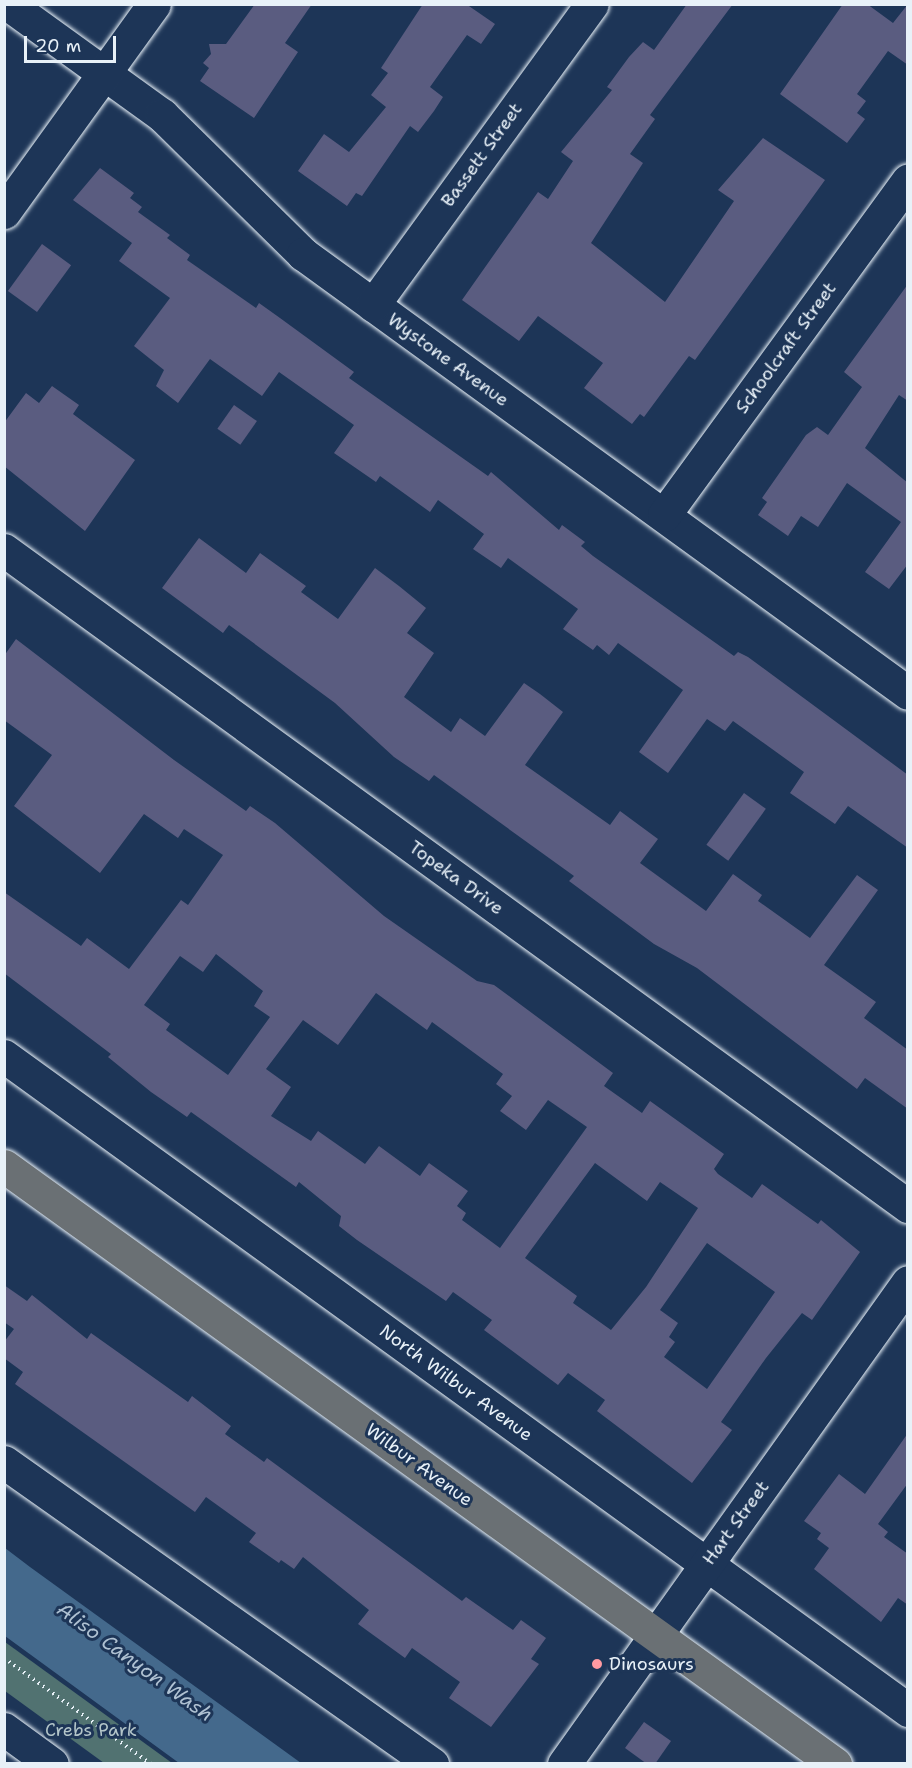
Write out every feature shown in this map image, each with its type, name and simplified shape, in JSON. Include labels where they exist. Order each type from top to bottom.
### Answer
[{"type":"main road","name":"Wilbur Avenue","points":[[4,1166],[835,1764]]},
{"type":"street","name":"Wystone Avenue","points":[[8,4],[162,115],[303,254],[908,693]]},
{"type":"street","points":[[4,212],[154,4]]},
{"type":"street","name":"Bassett Street","points":[[373,305],[592,4]]},
{"type":"street","name":"Schoolcraft Street","points":[[664,515],[908,181]]},
{"type":"street","name":"Topeka Drive","points":[[4,550],[908,1206]]},
{"type":"street","name":"North Wilbur Avenue","points":[[4,1056],[908,1710]]},
{"type":"street","name":"Hart Street","points":[[564,1764],[908,1282]]},
{"type":"street","points":[[4,1462],[432,1764]]},
{"type":"street","points":[[4,1729],[52,1764]]},
{"type":"path","points":[[4,1658],[151,1764]]},
{"type":"green space","name":"Crebs Park","points":[[5,1642],[172,1763],[104,1763],[5,1691]]},
{"type":"water","name":"Aliso Canyon Wash","points":[[5,1548],[301,1763],[179,1763],[5,1636]]},
{"type":"building","points":[[255,4],[312,4],[285,43],[298,52],[254,118],[200,81],[209,68],[203,63],[211,54],[209,44],[226,44]]},
{"type":"building","points":[[423,4],[466,4],[495,24],[481,44],[467,35],[430,87],[443,97],[434,111],[418,132],[410,126],[362,196],[356,193],[347,206],[298,171],[324,134],[349,152],[386,107],[371,95],[388,73],[381,68]]},
{"type":"building","points":[[687,4],[733,4],[650,115],[655,119],[630,154],[643,163],[591,243],[665,302],[734,201],[718,190],[763,138],[825,180],[695,360],[689,356],[644,417],[640,414],[632,424],[584,388],[603,363],[538,316],[519,341],[462,300],[538,192],[548,199],[573,161],[561,152],[612,90],[607,87],[629,57],[643,42],[654,50]]},
{"type":"building","points":[[843,4],[867,4],[893,23],[908,4],[908,65],[888,51],[857,94],[866,101],[857,113],[865,119],[847,143],[780,94]]},
{"type":"building","points":[[100,168],[134,193],[130,198],[142,207],[138,212],[170,235],[167,238],[190,255],[187,260],[256,308],[259,303],[280,318],[354,372],[349,378],[488,476],[491,472],[559,530],[562,525],[585,542],[581,546],[593,556],[734,656],[738,652],[748,657],[908,775],[908,848],[848,806],[835,824],[790,793],[804,772],[733,721],[725,731],[707,719],[668,773],[639,752],[683,690],[618,643],[609,655],[597,645],[593,650],[563,629],[578,609],[508,558],[501,568],[473,549],[484,534],[438,500],[430,512],[380,476],[376,482],[334,453],[354,425],[279,372],[262,396],[210,359],[178,403],[156,386],[164,370],[134,346],[170,298],[119,261],[132,243],[73,200]]},
{"type":"building","points":[[42,244],[71,265],[37,312],[8,291]]},
{"type":"building","points":[[908,284],[908,401],[899,395],[865,448],[908,483],[908,564],[889,589],[865,572],[901,522],[847,483],[818,527],[801,516],[788,536],[758,515],[767,502],[762,498],[806,435],[817,427],[828,435],[862,387],[844,372]]},
{"type":"building","points":[[52,386],[79,405],[73,414],[135,460],[85,531],[4,466],[4,423],[26,393],[39,403]]},
{"type":"building","points":[[234,405],[257,421],[240,445],[217,429]]},
{"type":"building","points":[[199,538],[246,573],[260,553],[306,586],[301,592],[338,619],[375,568],[426,608],[407,633],[434,653],[404,697],[451,732],[460,718],[485,736],[524,683],[540,694],[563,712],[525,765],[610,825],[620,811],[658,839],[640,863],[706,911],[733,874],[762,895],[758,901],[810,938],[857,875],[878,890],[824,965],[876,1002],[864,1018],[908,1050],[908,1109],[865,1078],[857,1089],[697,968],[654,944],[569,881],[574,876],[434,775],[429,781],[394,757],[335,703],[229,625],[223,633],[162,588]]},
{"type":"building","points":[[16,639],[174,760],[246,811],[250,806],[275,823],[384,916],[477,981],[494,985],[613,1073],[604,1086],[642,1113],[650,1101],[724,1154],[714,1169],[718,1174],[752,1198],[762,1184],[818,1224],[821,1220],[860,1252],[812,1320],[802,1313],[766,1358],[721,1422],[732,1430],[692,1483],[597,1411],[605,1400],[568,1373],[558,1385],[484,1330],[492,1320],[453,1292],[446,1301],[357,1240],[339,1226],[341,1216],[299,1182],[296,1187],[191,1112],[187,1117],[151,1092],[108,1057],[111,1054],[4,973],[4,892],[81,946],[87,938],[129,969],[181,900],[188,905],[223,855],[184,829],[178,838],[144,814],[100,873],[14,806],[52,755],[4,720],[4,656]],"holes":[[[216,954],[263,991],[254,1006],[270,1017],[228,1075],[166,1030],[170,1024],[144,1005],[180,956],[203,972]],[[376,993],[427,1030],[432,1022],[503,1074],[496,1084],[512,1096],[500,1111],[526,1130],[548,1100],[587,1127],[500,1248],[462,1220],[466,1213],[457,1206],[468,1191],[429,1163],[420,1176],[379,1146],[365,1164],[318,1131],[311,1141],[271,1116],[291,1087],[266,1069],[303,1020],[338,1045]],[[595,1163],[647,1201],[660,1182],[698,1208],[646,1287],[611,1330],[573,1303],[577,1296],[525,1258]],[[707,1243],[775,1292],[707,1389],[664,1357],[675,1342],[669,1337],[678,1323],[660,1310]]]},
{"type":"building","points":[[744,793],[766,809],[728,861],[706,845]]},
{"type":"building","points":[[4,1285],[27,1301],[32,1295],[87,1339],[91,1333],[188,1402],[192,1396],[231,1426],[225,1434],[264,1462],[267,1458],[462,1601],[466,1597],[513,1630],[521,1620],[546,1638],[531,1659],[539,1664],[491,1727],[449,1698],[460,1682],[412,1648],[405,1658],[358,1624],[369,1610],[303,1557],[294,1569],[281,1560],[279,1563],[249,1542],[256,1533],[206,1497],[195,1512],[15,1384],[23,1372],[4,1358],[4,1342],[14,1329],[4,1322]]},
{"type":"building","points":[[908,1433],[908,1483],[878,1524],[888,1532],[884,1537],[908,1554],[908,1605],[898,1598],[881,1622],[814,1569],[829,1548],[817,1539],[821,1533],[804,1521],[839,1474],[865,1494]]},
{"type":"building","points":[[644,1722],[671,1741],[655,1764],[647,1764],[625,1748]]},
{"type":"place","name":"Dinosaurs","points":[[597,1664]]}]
